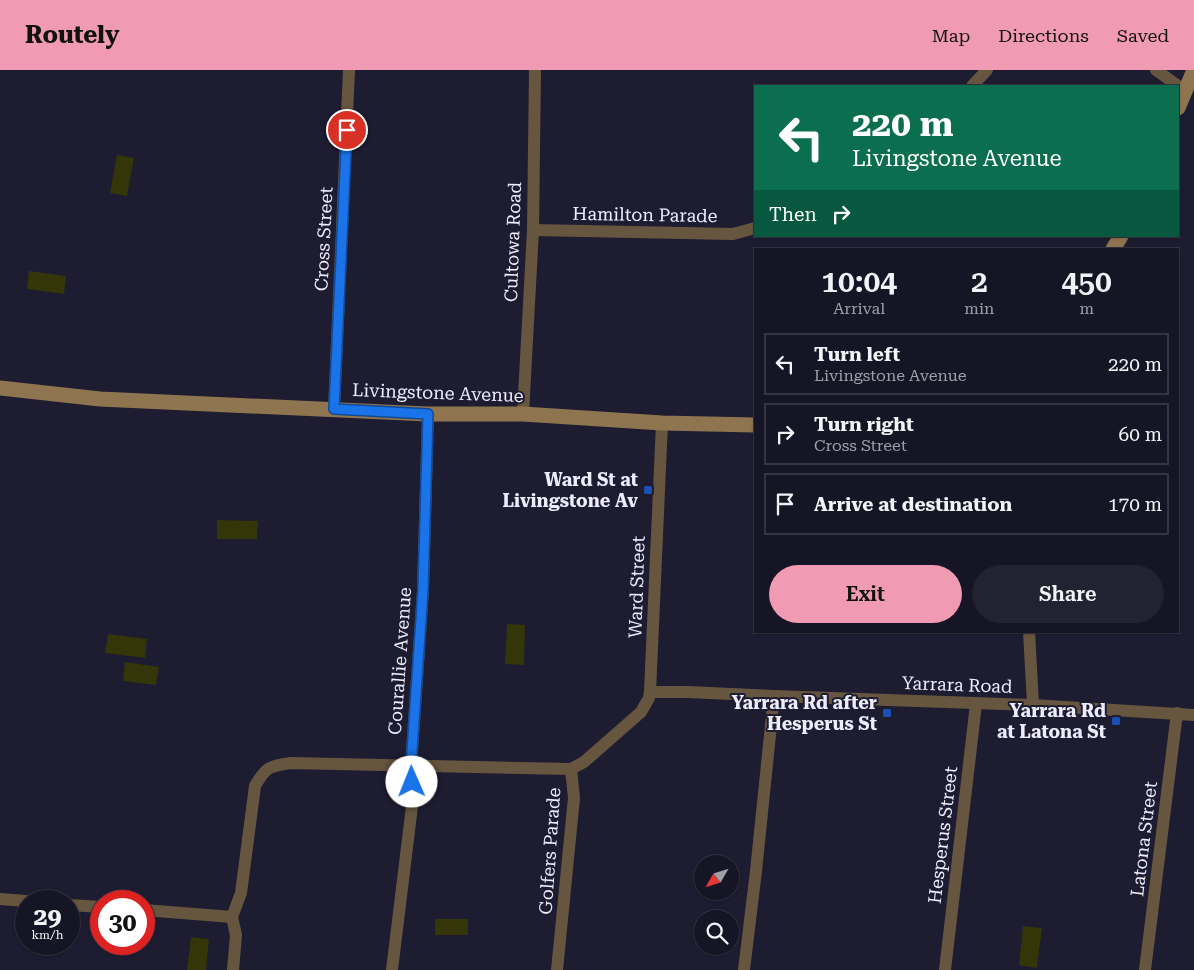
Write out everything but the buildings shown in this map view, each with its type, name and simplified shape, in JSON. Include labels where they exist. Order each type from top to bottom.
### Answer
[{"type":"street","name":"Cross Street","points":[[334,409],[349,70]]},
{"type":"street","name":"Cultowa Road","points":[[523,414],[533,230],[535,70]]},
{"type":"street","points":[[973,85],[987,70]]},
{"type":"street","points":[[1156,70],[1177,85]]},
{"type":"street","points":[[1179,106],[1194,70]]},
{"type":"street","points":[[1179,87],[1185,91]]},
{"type":"street","name":"Hamilton Parade","points":[[533,230],[733,234],[754,228]]},
{"type":"street","name":"Livingstone Avenue","points":[[0,388],[100,400],[428,414],[523,414],[662,423],[754,425]]},
{"type":"street","name":"Courallie Avenue","points":[[392,970],[413,798],[411,766],[423,590],[428,414]]},
{"type":"street","name":"Ward Street","points":[[650,692],[662,423]]},
{"type":"street","points":[[1029,633],[1033,705]]},
{"type":"street","points":[[571,769],[584,762],[641,712],[649,698],[650,692]]},
{"type":"street","name":"Yarrara Road","points":[[650,692],[1033,705],[1194,715]]},
{"type":"street","points":[[744,970],[774,696]]},
{"type":"street","name":"Hesperus Street","points":[[945,970],[976,704]]},
{"type":"street","name":"Latona Street","points":[[1145,970],[1177,713]]},
{"type":"street","name":"Golfers Parade","points":[[233,970],[236,935],[232,916],[240,893],[254,786],[263,771],[276,765],[291,763],[571,769],[574,798],[557,970]]},
{"type":"street","points":[[0,900],[15,901]]},
{"type":"street","points":[[155,911],[232,916]]},
{"type":"shaded area","points":[[117,155],[134,158],[127,196],[110,193]]},
{"type":"shaded area","points":[[29,271],[66,276],[64,294],[27,289]]},
{"type":"shaded area","points":[[217,520],[258,521],[257,539],[217,539]]},
{"type":"shaded area","points":[[507,624],[525,625],[524,665],[505,664]]},
{"type":"shaded area","points":[[108,634],[147,639],[145,658],[105,653]]},
{"type":"shaded area","points":[[125,662],[159,667],[156,685],[123,681]]},
{"type":"shaded area","points":[[435,919],[468,919],[468,935],[435,935]]},
{"type":"shaded area","points":[[1023,926],[1042,928],[1037,968],[1019,965]]},
{"type":"shaded area","points":[[191,937],[209,939],[206,970],[187,970]]},
{"type":"place","name":"Ward St at Livingstone Av","points":[[648,490]]},
{"type":"place","name":"Yarrara Rd after Hesperus St","points":[[887,713]]},
{"type":"place","name":"Yarrara Rd at Latona St","points":[[1116,721]]},
{"type":"route","points":[[347,130],[334,409],[428,414],[423,590],[411,766],[412,782]]}]
